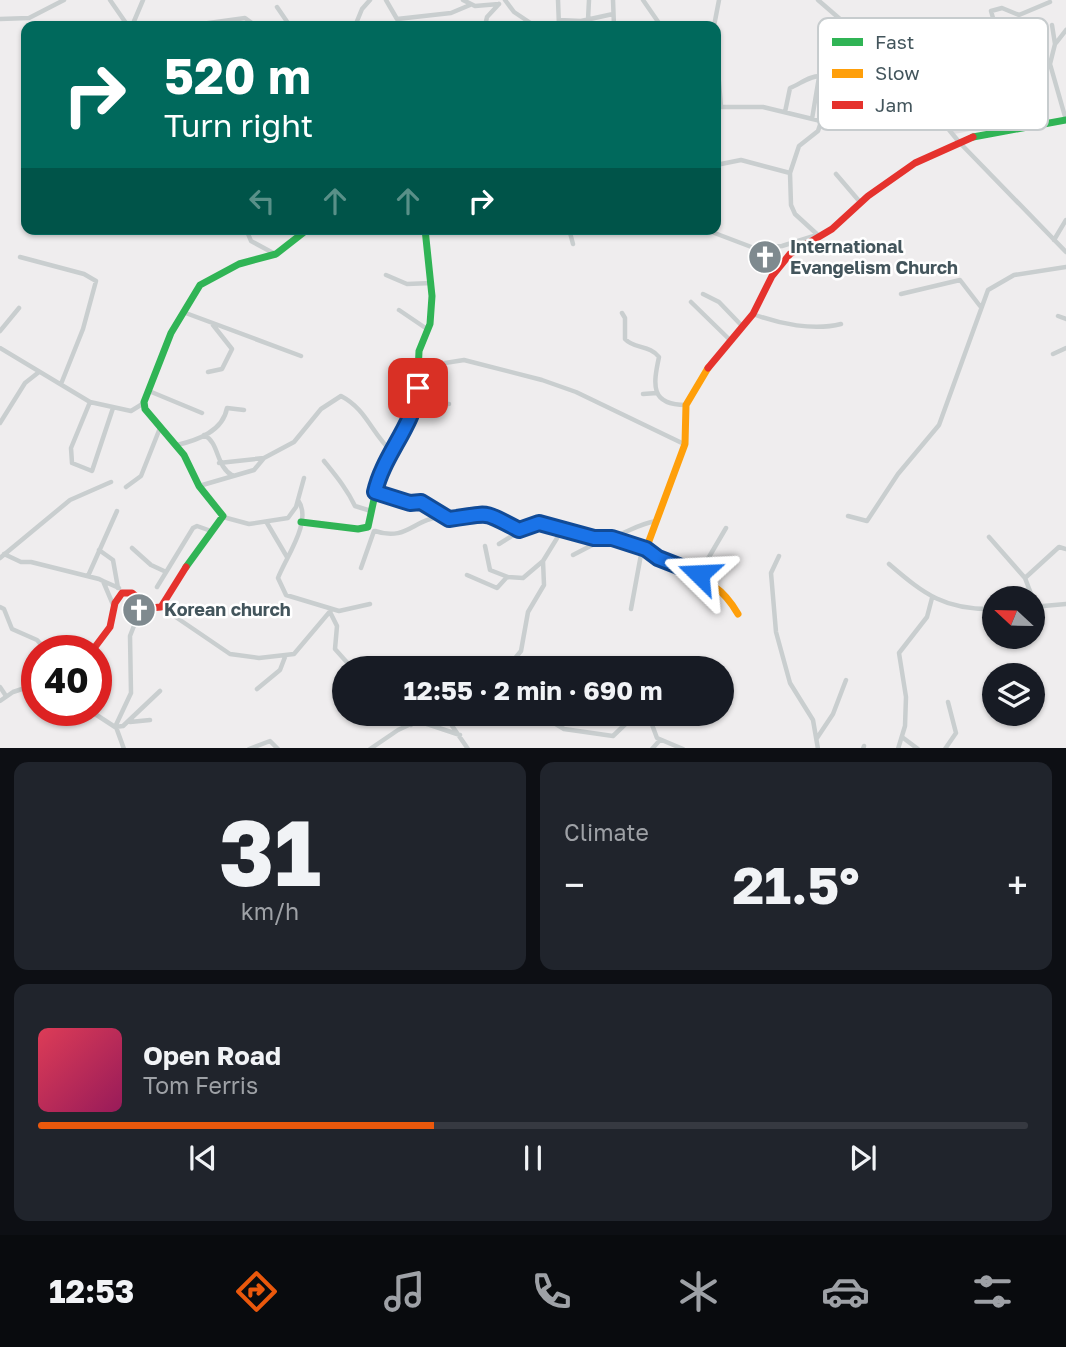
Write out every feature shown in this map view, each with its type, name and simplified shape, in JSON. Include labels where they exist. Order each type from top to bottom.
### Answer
[{"type":"street","points":[[0,19],[29,18],[64,0]]},
{"type":"street","points":[[110,0],[126,21]]},
{"type":"street","points":[[132,21],[143,0]]},
{"type":"street","points":[[357,21],[370,0]]},
{"type":"street","points":[[386,0],[397,19],[451,13],[470,5],[502,1],[528,21]]},
{"type":"street","points":[[463,0],[470,5]]},
{"type":"street","points":[[558,0],[559,21]]},
{"type":"street","points":[[589,0],[587,21],[613,15]]},
{"type":"street","points":[[613,0],[614,21]]},
{"type":"street","points":[[643,0],[658,21]]},
{"type":"street","points":[[715,21],[719,0]]},
{"type":"street","points":[[818,0],[839,18]]},
{"type":"street","points":[[486,21],[502,1]]},
{"type":"street","points":[[993,18],[991,11],[1002,8],[1019,15],[1051,2]]},
{"type":"street","points":[[277,7],[287,21]]},
{"type":"street","points":[[223,21],[245,18],[249,21]]},
{"type":"street","points":[[1048,123],[1066,120],[1050,64],[1055,44],[1052,25]]},
{"type":"street","points":[[1055,44],[1066,30]]},
{"type":"street","points":[[786,112],[790,88],[805,83],[813,76],[818,77]]},
{"type":"street","points":[[812,119],[818,92]]},
{"type":"street","points":[[721,107],[756,107],[818,120]]},
{"type":"street","points":[[819,130],[799,146],[790,173],[790,205],[794,214],[819,236]]},
{"type":"street","points":[[948,130],[1066,252]]},
{"type":"street","points":[[631,609],[644,549],[685,444],[687,405],[711,363],[753,314],[782,262],[907,168],[958,142],[1008,130]]},
{"type":"street","points":[[721,164],[741,160],[790,173]]},
{"type":"street","points":[[836,174],[843,186],[861,203]]},
{"type":"street","points":[[1054,240],[1066,220]]},
{"type":"street","points":[[247,235],[259,248],[276,254]]},
{"type":"street","points":[[0,348],[90,402],[131,411],[144,402],[183,312],[205,281],[239,264],[276,254],[301,235]]},
{"type":"street","points":[[361,568],[371,529],[375,492],[391,451],[416,403],[421,344],[428,329],[432,283],[426,235]]},
{"type":"street","points":[[571,235],[573,244]]},
{"type":"street","points":[[720,235],[754,248],[782,246],[819,236]]},
{"type":"street","points":[[20,257],[84,274],[96,281],[83,329],[61,384]]},
{"type":"street","points":[[848,516],[867,521],[898,474],[939,425],[988,290],[1014,275],[1066,267]]},
{"type":"street","points":[[386,275],[412,285],[432,283]]},
{"type":"street","points":[[901,294],[960,281],[980,307]]},
{"type":"street","points":[[703,294],[719,302],[743,328]]},
{"type":"street","points":[[691,302],[731,341]]},
{"type":"street","points":[[0,331],[19,308]]},
{"type":"street","points":[[398,310],[428,329]]},
{"type":"street","points":[[183,312],[301,356]]},
{"type":"street","points":[[622,313],[625,339],[629,344],[652,350],[659,357],[654,379],[657,393],[668,403],[687,405]]},
{"type":"street","points":[[753,314],[788,323],[822,327],[841,324]]},
{"type":"street","points":[[1058,316],[1066,319]]},
{"type":"street","points":[[208,372],[225,366],[232,349],[213,325]]},
{"type":"street","points":[[1054,354],[1066,348]]},
{"type":"street","points":[[419,371],[431,371],[445,363],[464,360],[542,380],[685,444]]},
{"type":"street","points":[[0,423],[25,383],[40,372]]},
{"type":"street","points":[[148,391],[202,413]]},
{"type":"street","points":[[643,394],[657,393]]},
{"type":"street","points":[[199,486],[250,472],[264,458],[289,445],[321,409],[341,396],[364,413],[374,433],[391,451]]},
{"type":"street","points":[[90,402],[70,454],[72,463],[92,471],[113,408]]},
{"type":"street","points":[[144,402],[148,415],[177,445],[199,486],[223,516],[249,524],[288,519],[298,500],[304,478]]},
{"type":"street","points":[[416,403],[449,404]]},
{"type":"street","points":[[177,445],[204,435],[223,422],[228,408],[244,410]]},
{"type":"street","points":[[126,487],[141,476],[160,428]]},
{"type":"street","points":[[204,435],[213,441],[219,463],[234,476]]},
{"type":"street","points":[[219,463],[264,458]]},
{"type":"street","points":[[324,461],[337,480],[346,487],[355,506],[371,511]]},
{"type":"street","points":[[2,556],[69,500],[111,482]]},
{"type":"street","points":[[375,492],[410,503],[421,502],[449,519],[473,513],[489,514],[519,530]]},
{"type":"street","points":[[298,500],[303,510],[301,522],[278,578],[286,594],[331,611],[344,612],[370,604]]},
{"type":"street","points":[[88,576],[117,511]]},
{"type":"street","points":[[2,556],[88,576],[136,595],[147,607],[155,610],[161,607],[223,516]]},
{"type":"street","points":[[301,522],[371,529],[398,535],[430,519],[443,517]]},
{"type":"street","points":[[573,555],[636,525],[656,521]]},
{"type":"street","points":[[267,523],[288,558]]},
{"type":"street","points":[[499,544],[519,530],[539,523],[602,540]]},
{"type":"street","points":[[157,587],[164,571],[193,528],[197,526],[212,531]]},
{"type":"street","points":[[699,574],[726,528]]},
{"type":"street","points":[[485,546],[490,570],[508,577],[523,578],[543,561],[562,530]]},
{"type":"street","points":[[989,537],[1025,578],[1027,586]]},
{"type":"street","points":[[612,538],[699,574],[721,590],[738,614]]},
{"type":"street","points":[[1025,578],[1059,547],[1066,549]]},
{"type":"street","points":[[132,548],[151,565],[164,571]]},
{"type":"street","points":[[99,550],[113,560],[122,590],[114,607],[110,627],[104,635]]},
{"type":"street","points":[[779,556],[771,573],[776,632],[790,683],[813,720],[818,748]]},
{"type":"street","points":[[519,656],[528,612],[544,585],[543,561]]},
{"type":"street","points":[[889,564],[932,598],[961,608],[982,609]]},
{"type":"street","points":[[467,575],[497,589],[508,577]]},
{"type":"street","points":[[103,582],[114,607]]},
{"type":"street","points":[[898,748],[902,737],[906,697],[899,653],[927,617],[932,598]]},
{"type":"street","points":[[1045,606],[1066,604]]},
{"type":"street","points":[[0,607],[12,629],[26,635]]},
{"type":"street","points":[[116,727],[131,693],[130,636],[137,618],[147,607]]},
{"type":"street","points":[[161,607],[230,654],[242,657],[285,657],[300,649],[331,611]]},
{"type":"street","points":[[331,611],[337,626],[335,649],[341,656]]},
{"type":"street","points":[[257,689],[280,670],[285,657]]},
{"type":"street","points":[[817,739],[833,714],[846,680]]},
{"type":"street","points":[[0,687],[6,695]]},
{"type":"street","points":[[0,701],[6,695],[21,690]]},
{"type":"street","points":[[116,727],[129,721],[160,691]]},
{"type":"street","points":[[945,748],[956,733],[948,702]]},
{"type":"street","points":[[129,721],[150,720]]},
{"type":"street","points":[[112,724],[116,727],[124,748]]},
{"type":"street","points":[[370,748],[409,726]]},
{"type":"street","points":[[433,726],[460,735]]},
{"type":"street","points":[[453,726],[468,748]]},
{"type":"street","points":[[559,726],[613,736],[623,726]]},
{"type":"street","points":[[654,726],[660,740],[683,748]]},
{"type":"street","points":[[902,737],[918,748]]},
{"type":"street","points":[[652,748],[660,740]]},
{"type":"street","points":[[249,748],[270,741],[278,748]]},
{"type":"shaded area","points":[[951,130],[976,130],[954,134]]},
{"type":"traffic: fast","points":[[1048,123],[1066,120]]},
{"type":"traffic: fast","points":[[973,137],[1011,130]]},
{"type":"traffic: fast","points":[[186,567],[223,516],[199,486],[184,455],[145,409],[144,402],[171,333],[200,285],[239,264],[276,254],[300,235]]},
{"type":"traffic: fast","points":[[301,522],[358,529],[368,527],[379,476],[417,397],[419,351],[430,324],[432,296],[426,235]]},
{"type":"traffic: slow","points":[[708,368],[686,405],[685,444],[646,549],[670,566],[717,588],[738,614]]},
{"type":"traffic: jam","points":[[708,368],[753,314],[772,276],[790,254],[832,229],[868,196],[915,163],[973,137]]},
{"type":"traffic: jam","points":[[104,635],[110,627],[115,603],[122,593],[132,593],[150,608],[161,607],[186,567]]},
{"type":"place","name":"International Evangelism Church","points":[[765,257]]},
{"type":"place","name":"Korean church","points":[[139,610]]},
{"type":"route","points":[[418,388],[412,411],[387,458],[375,492],[405,502],[421,502],[449,519],[473,513],[489,514],[519,530],[526,525],[539,523],[602,540],[612,538],[646,549],[658,558],[699,574]]}]
